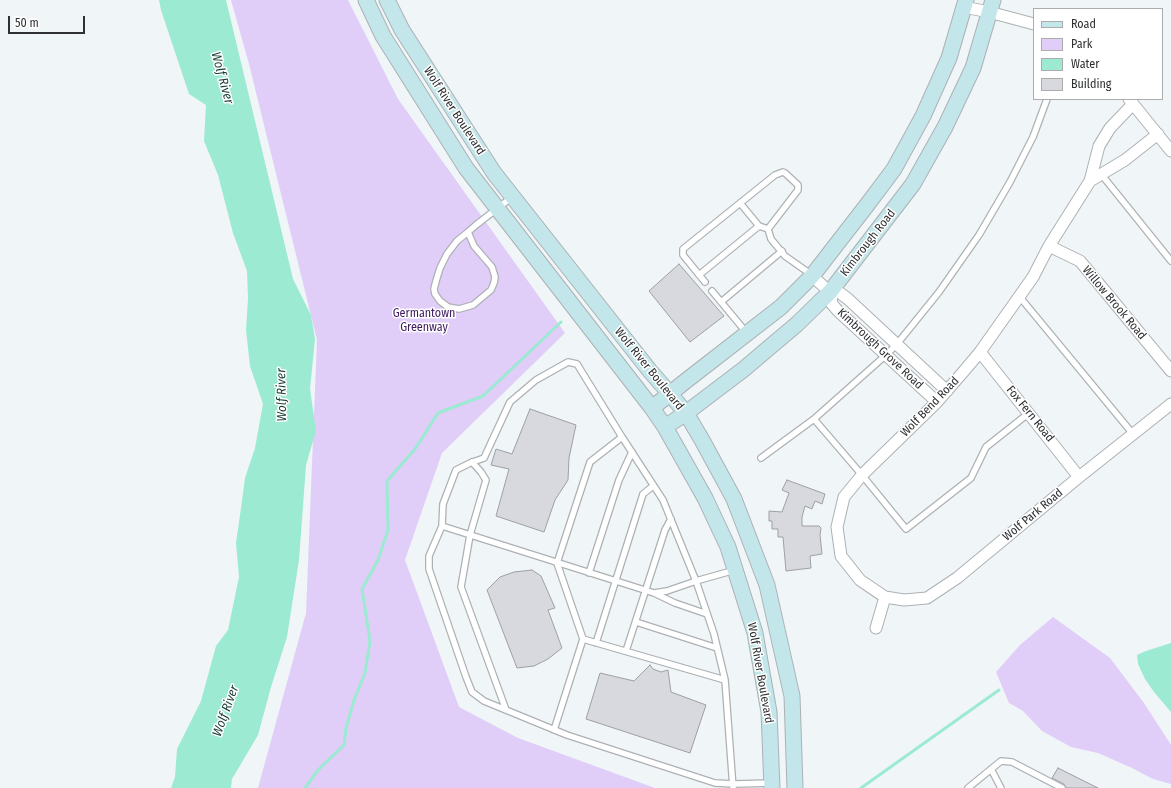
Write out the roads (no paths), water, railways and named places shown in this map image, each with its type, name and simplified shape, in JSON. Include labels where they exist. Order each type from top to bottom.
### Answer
[{"type":"main road","name":"Wolf River Boulevard","points":[[366,0],[383,36],[466,168],[652,408],[665,427],[705,498],[728,547],[755,634],[769,712],[772,786]]},
{"type":"main road","name":"Wolf River Boulevard","points":[[387,0],[406,37],[494,173],[650,372],[686,414],[734,499],[767,585],[792,696],[795,788]]},
{"type":"main road","name":"Kimbrough Road","points":[[652,408],[781,307],[812,276],[894,169],[923,116],[949,58],[965,3]]},
{"type":"main road","name":"Kimbrough Road","points":[[665,427],[686,414],[771,346],[830,292],[913,184],[945,127],[973,68],[991,6]]},
{"type":"street","points":[[965,3],[991,6],[1033,24]]},
{"type":"street","points":[[1131,101],[1171,151]]},
{"type":"street","name":"Wolf Bend Road","points":[[885,597],[860,580],[841,556],[837,527],[844,496],[862,475],[937,402],[980,352],[1033,277],[1049,246],[1090,181],[1099,146],[1110,128],[1131,101]]},
{"type":"street","name":"Wolf Bend Road","points":[[1090,181],[1125,160],[1158,134]]},
{"type":"street","name":"Willow Brook Road","points":[[1049,246],[1080,261],[1171,371]]},
{"type":"street","name":"Kimbrough Grove Road","points":[[812,276],[830,292],[840,293],[848,299],[947,391]]},
{"type":"street","name":"Kimbrough Grove Road","points":[[830,292],[832,304],[937,402]]},
{"type":"street","name":"Fox Fern Road","points":[[980,352],[1079,477]]},
{"type":"street","name":"Wolf Park Road","points":[[885,597],[904,600],[927,598],[957,578],[1079,477],[1171,404]]},
{"type":"street","points":[[876,628],[885,597]]},
{"type":"lane","points":[[761,458],[814,419],[886,356],[939,292],[979,235],[1010,182],[1033,137],[1046,100]]},
{"type":"lane","points":[[1094,165],[1171,261]]},
{"type":"lane","points":[[705,282],[683,255],[683,249],[775,175],[783,172],[798,185],[798,190],[768,229]]},
{"type":"lane","points":[[468,232],[474,246],[492,267],[495,277],[494,282],[491,290],[473,305],[459,309],[448,307],[440,301],[435,294],[434,289],[440,268],[447,254],[457,241],[468,232],[498,208],[512,196]]},
{"type":"lane","points":[[740,203],[759,226],[768,229]]},
{"type":"lane","points":[[699,275],[759,226]]},
{"type":"lane","points":[[768,229],[771,239],[785,256],[812,276]]},
{"type":"lane","points":[[721,302],[782,251]]},
{"type":"lane","points":[[712,291],[748,333]]},
{"type":"lane","points":[[1020,296],[1133,434]]},
{"type":"lane","points":[[733,786],[725,680],[717,648],[696,580],[663,500],[577,364],[568,362],[536,380],[510,402],[484,458],[456,470],[443,504],[442,526],[429,556],[429,569],[472,692],[484,701],[567,736],[715,783],[733,786],[772,786]]},
{"type":"lane","points":[[814,419],[906,529],[971,478],[986,446],[1029,413]]},
{"type":"lane","points":[[554,730],[583,639],[556,563],[590,462],[622,437]]},
{"type":"lane","points":[[589,573],[619,480],[632,452]]},
{"type":"lane","points":[[472,462],[486,480],[470,535],[461,587],[506,710]]},
{"type":"lane","points":[[596,643],[643,494],[654,486]]},
{"type":"lane","points":[[626,651],[665,530],[671,519]]},
{"type":"lane","points":[[442,526],[615,582],[654,593],[675,604],[707,614]]},
{"type":"lane","points":[[654,593],[667,591],[696,580],[735,570]]},
{"type":"lane","points":[[636,622],[717,648]]},
{"type":"lane","points":[[583,639],[725,680]]},
{"type":"lane","points":[[968,788],[1001,761],[1012,762],[1061,788]]},
{"type":"lane","points":[[991,769],[1001,788]]},
{"type":"water","name":"Wolf River","points":[[159,0],[226,0],[293,279],[311,315],[315,339],[310,389],[316,431],[306,465],[299,560],[287,637],[258,735],[232,779],[231,788],[171,788],[175,777],[177,749],[201,701],[216,646],[228,630],[239,577],[236,543],[245,478],[255,448],[263,404],[250,366],[246,330],[248,299],[247,271],[233,233],[218,175],[204,141],[206,105],[189,94]]},
{"type":"water","points":[[1171,643],[1171,712],[1145,679],[1138,664],[1137,655]]},
{"type":"waterway","points":[[305,788],[318,770],[344,745],[346,728],[354,700],[365,673],[370,641],[362,589],[378,560],[388,530],[387,481],[415,449],[438,413],[483,396],[561,322]]},
{"type":"waterway","points":[[861,788],[999,690]]},
{"type":"park label","name":"Germantown Greenway","points":[[424,321]]}]
